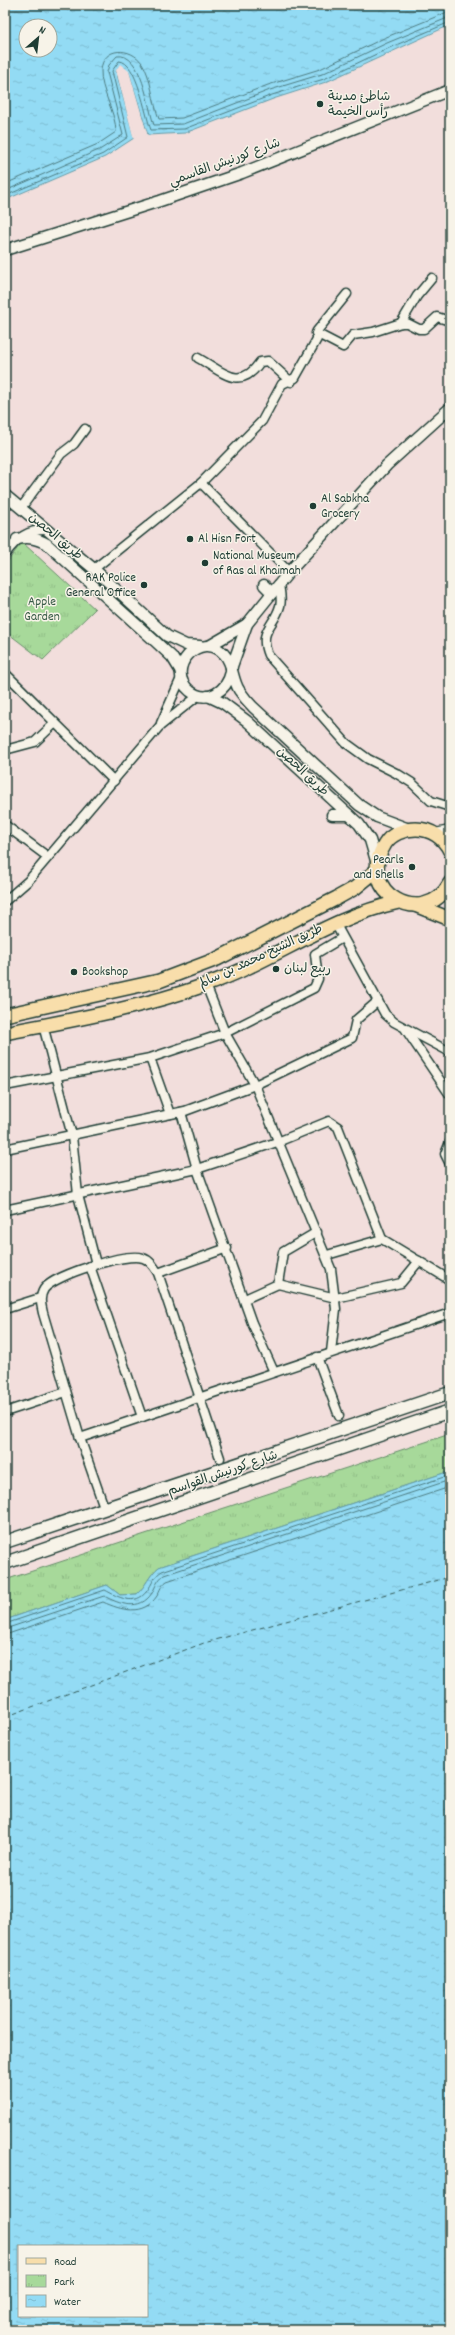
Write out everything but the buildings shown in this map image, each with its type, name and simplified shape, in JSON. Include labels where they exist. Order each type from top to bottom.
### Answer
[{"type":"main road","points":[[450,851],[443,840],[435,834],[427,830],[409,829],[397,833],[387,841],[380,852],[377,867],[384,889],[399,902],[415,905],[450,919]]},
{"type":"main road","name":"طريق الشيخ محمد بن سالم","points":[[5,1015],[159,981],[211,961],[355,888],[377,867]]},
{"type":"main road","points":[[415,905],[427,904],[438,898],[450,883]]},
{"type":"main road","name":"طريق الشيخ محمد بن سالم","points":[[5,1033],[153,1001],[206,985],[335,923],[375,907],[399,902]]},
{"type":"main road","name":"شارع كورنيش القواسم","points":[[5,1542],[104,1507],[450,1393]]},
{"type":"main road","name":"شارع كورنيش القواسم","points":[[5,1563],[450,1411]]},
{"type":"street","name":"شارع كورنيش القاسمي","points":[[5,250],[242,173],[450,90]]},
{"type":"street","points":[[5,255],[16,247]]},
{"type":"street","points":[[401,323],[417,296],[432,278]]},
{"type":"street","points":[[94,569],[201,483],[262,421],[282,384],[291,382],[317,339],[316,333],[347,294]]},
{"type":"street","points":[[316,333],[343,347],[353,335],[373,332],[401,323],[407,323],[419,329],[424,329],[438,317],[450,320]]},
{"type":"street","points":[[198,358],[230,376],[242,379],[249,376],[260,362],[268,361],[291,382]]},
{"type":"street","points":[[5,901],[28,881],[159,727],[204,696],[217,693],[224,688],[229,680],[247,624],[279,584],[387,466],[450,408]]},
{"type":"street","points":[[21,508],[61,454],[74,444],[85,429]]},
{"type":"street","points":[[201,483],[289,572]]},
{"type":"street","name":"طريق الحصن","points":[[5,494],[94,569],[167,636],[186,645],[205,646]]},
{"type":"street","points":[[5,554],[17,539],[30,531],[48,530]]},
{"type":"street","name":"طريق الحصن","points":[[17,539],[39,539],[47,544],[165,650],[181,674]]},
{"type":"street","points":[[279,584],[280,607],[264,635],[263,641],[268,655],[346,743],[358,752],[398,774],[431,801],[450,807]]},
{"type":"street","points":[[264,585],[272,593]]},
{"type":"street","points":[[159,727],[181,674],[186,654],[205,646],[247,624]]},
{"type":"street","points":[[205,646],[224,654],[231,670]]},
{"type":"street","name":"طريق الحصن","points":[[231,670],[238,690],[253,707],[359,805],[377,817],[409,829]]},
{"type":"street","points":[[5,673],[114,781]]},
{"type":"street","points":[[181,674],[191,692],[204,696]]},
{"type":"street","name":"طريق الحصن","points":[[204,696],[239,714],[349,815],[370,840],[377,867]]},
{"type":"street","points":[[5,750],[35,742],[56,723]]},
{"type":"street","points":[[332,815],[349,815]]},
{"type":"street","points":[[5,825],[48,857]]},
{"type":"street","points":[[435,834],[450,831]]},
{"type":"street","points":[[335,923],[384,1014],[404,1028],[450,1052]]},
{"type":"street","points":[[5,1086],[150,1058],[225,1033],[314,988],[318,979],[315,954],[342,938]]},
{"type":"street","points":[[206,985],[225,1033],[255,1085],[327,1255],[336,1298],[331,1352]]},
{"type":"street","points":[[5,1149],[181,1112],[255,1085],[352,1038],[356,1020],[378,1001]]},
{"type":"street","points":[[43,1025],[55,1076],[72,1136],[78,1195],[93,1265],[142,1417]]},
{"type":"street","points":[[404,1028],[450,1095]]},
{"type":"street","points":[[150,1058],[170,1114]]},
{"type":"street","points":[[181,1112],[197,1169],[227,1248],[252,1324],[274,1372]]},
{"type":"street","points":[[5,1210],[197,1169],[280,1141],[326,1121],[338,1127],[382,1239],[450,1280]]},
{"type":"street","points":[[450,1142],[445,1154],[450,1164]]},
{"type":"street","points":[[278,1284],[283,1252],[317,1232]]},
{"type":"street","points":[[327,1255],[382,1239]]},
{"type":"street","points":[[158,1273],[227,1248]]},
{"type":"street","points":[[5,1309],[40,1298],[46,1287],[68,1275],[93,1265],[131,1256],[144,1258],[158,1273],[220,1458]]},
{"type":"street","points":[[244,1300],[278,1284],[336,1298],[401,1283],[419,1261]]},
{"type":"street","points":[[40,1298],[80,1438],[104,1507]]},
{"type":"street","points":[[80,1438],[450,1312]]},
{"type":"street","points":[[317,1357],[339,1416]]},
{"type":"street","points":[[5,1412],[66,1392]]},
{"type":"green space","name":"Apple Garden","points":[[22,542],[95,609],[43,660],[5,631],[5,565]]},
{"type":"green space","points":[[450,1434],[450,1471],[159,1567],[137,1594],[120,1595],[107,1585],[5,1620],[5,1580]]},
{"type":"water","points":[[5,5],[450,5],[450,25],[326,82],[273,99],[185,133],[148,135],[129,72],[120,65],[116,71],[134,138],[105,157],[5,200]]},
{"type":"water","points":[[450,1471],[450,2330],[5,2330],[5,1620],[107,1585],[120,1595],[137,1594],[159,1567]]},
{"type":"pier","points":[[120,64],[129,71],[148,137],[146,135],[128,73],[121,67],[118,71],[136,138],[134,140],[116,70]]},
{"type":"ferry route","points":[[5,1717],[204,1643],[450,1577]]},
{"type":"place","name":"شاطئ مدينة رأس الخيمة","points":[[320,104]]},
{"type":"place","name":"Al Sabkha Grocery","points":[[313,506]]},
{"type":"place","name":"Al Hisn Fort","points":[[190,539]]},
{"type":"place","name":"National Museum of Ras al Khaimah","points":[[205,563]]},
{"type":"place","name":"RAK Police General Office","points":[[144,585]]},
{"type":"place","name":"Pearls and Shells","points":[[412,867]]},
{"type":"place","name":"ربيع لبنان","points":[[276,969]]},
{"type":"place","name":"Bookshop","points":[[74,972]]}]
